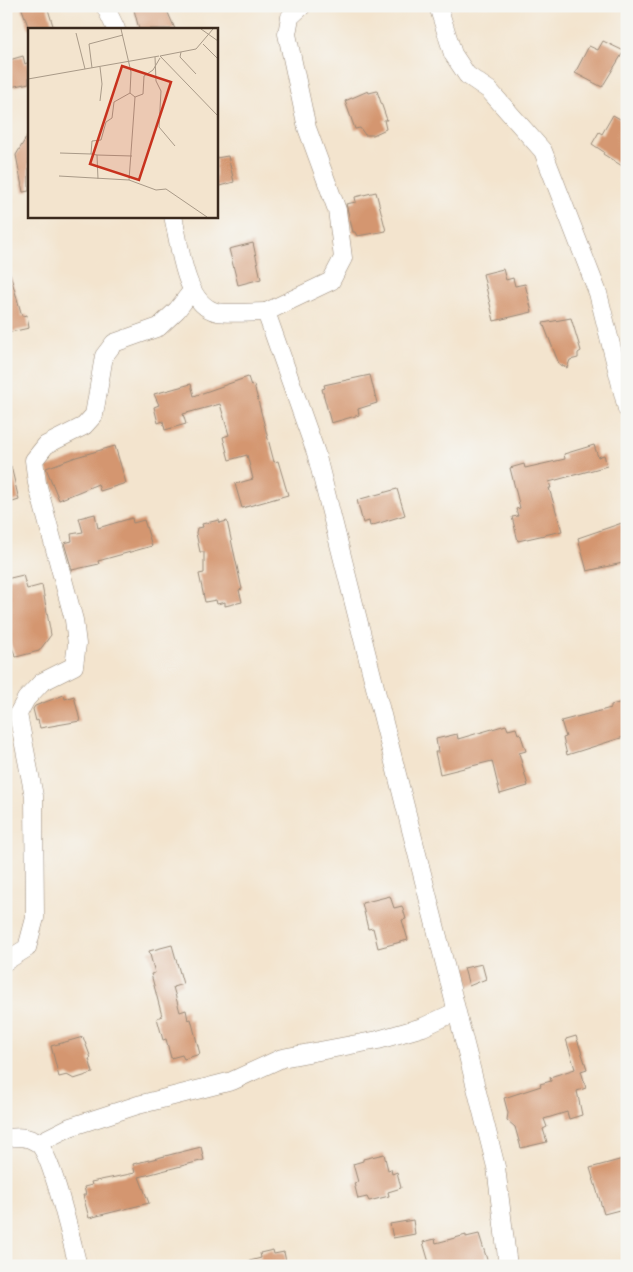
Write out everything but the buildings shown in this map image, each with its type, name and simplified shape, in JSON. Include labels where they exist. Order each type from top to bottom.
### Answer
[{"type":"street","points":[[105,6],[116,28]]},
{"type":"street","points":[[173,218],[191,292],[203,307],[218,312],[266,312],[331,281],[343,258],[337,210],[307,128],[287,34],[290,17],[302,6]]},
{"type":"street","points":[[438,6],[453,54],[467,75],[489,90],[543,151],[598,294],[627,409]]},
{"type":"street","points":[[6,961],[27,948],[35,918],[34,796],[18,714],[26,699],[42,682],[74,666],[77,644],[74,620],[37,483],[34,460],[46,445],[84,426],[94,415],[104,356],[114,343],[159,327],[177,310],[191,292]]},
{"type":"street","points":[[266,312],[316,453],[438,933],[455,1012],[496,1167],[508,1266]]},
{"type":"street","points":[[38,1143],[70,1127],[165,1096],[232,1080],[282,1058],[378,1040],[423,1027],[455,1012]]},
{"type":"street","points":[[6,1138],[25,1137],[38,1143],[48,1160],[78,1266]]}]
